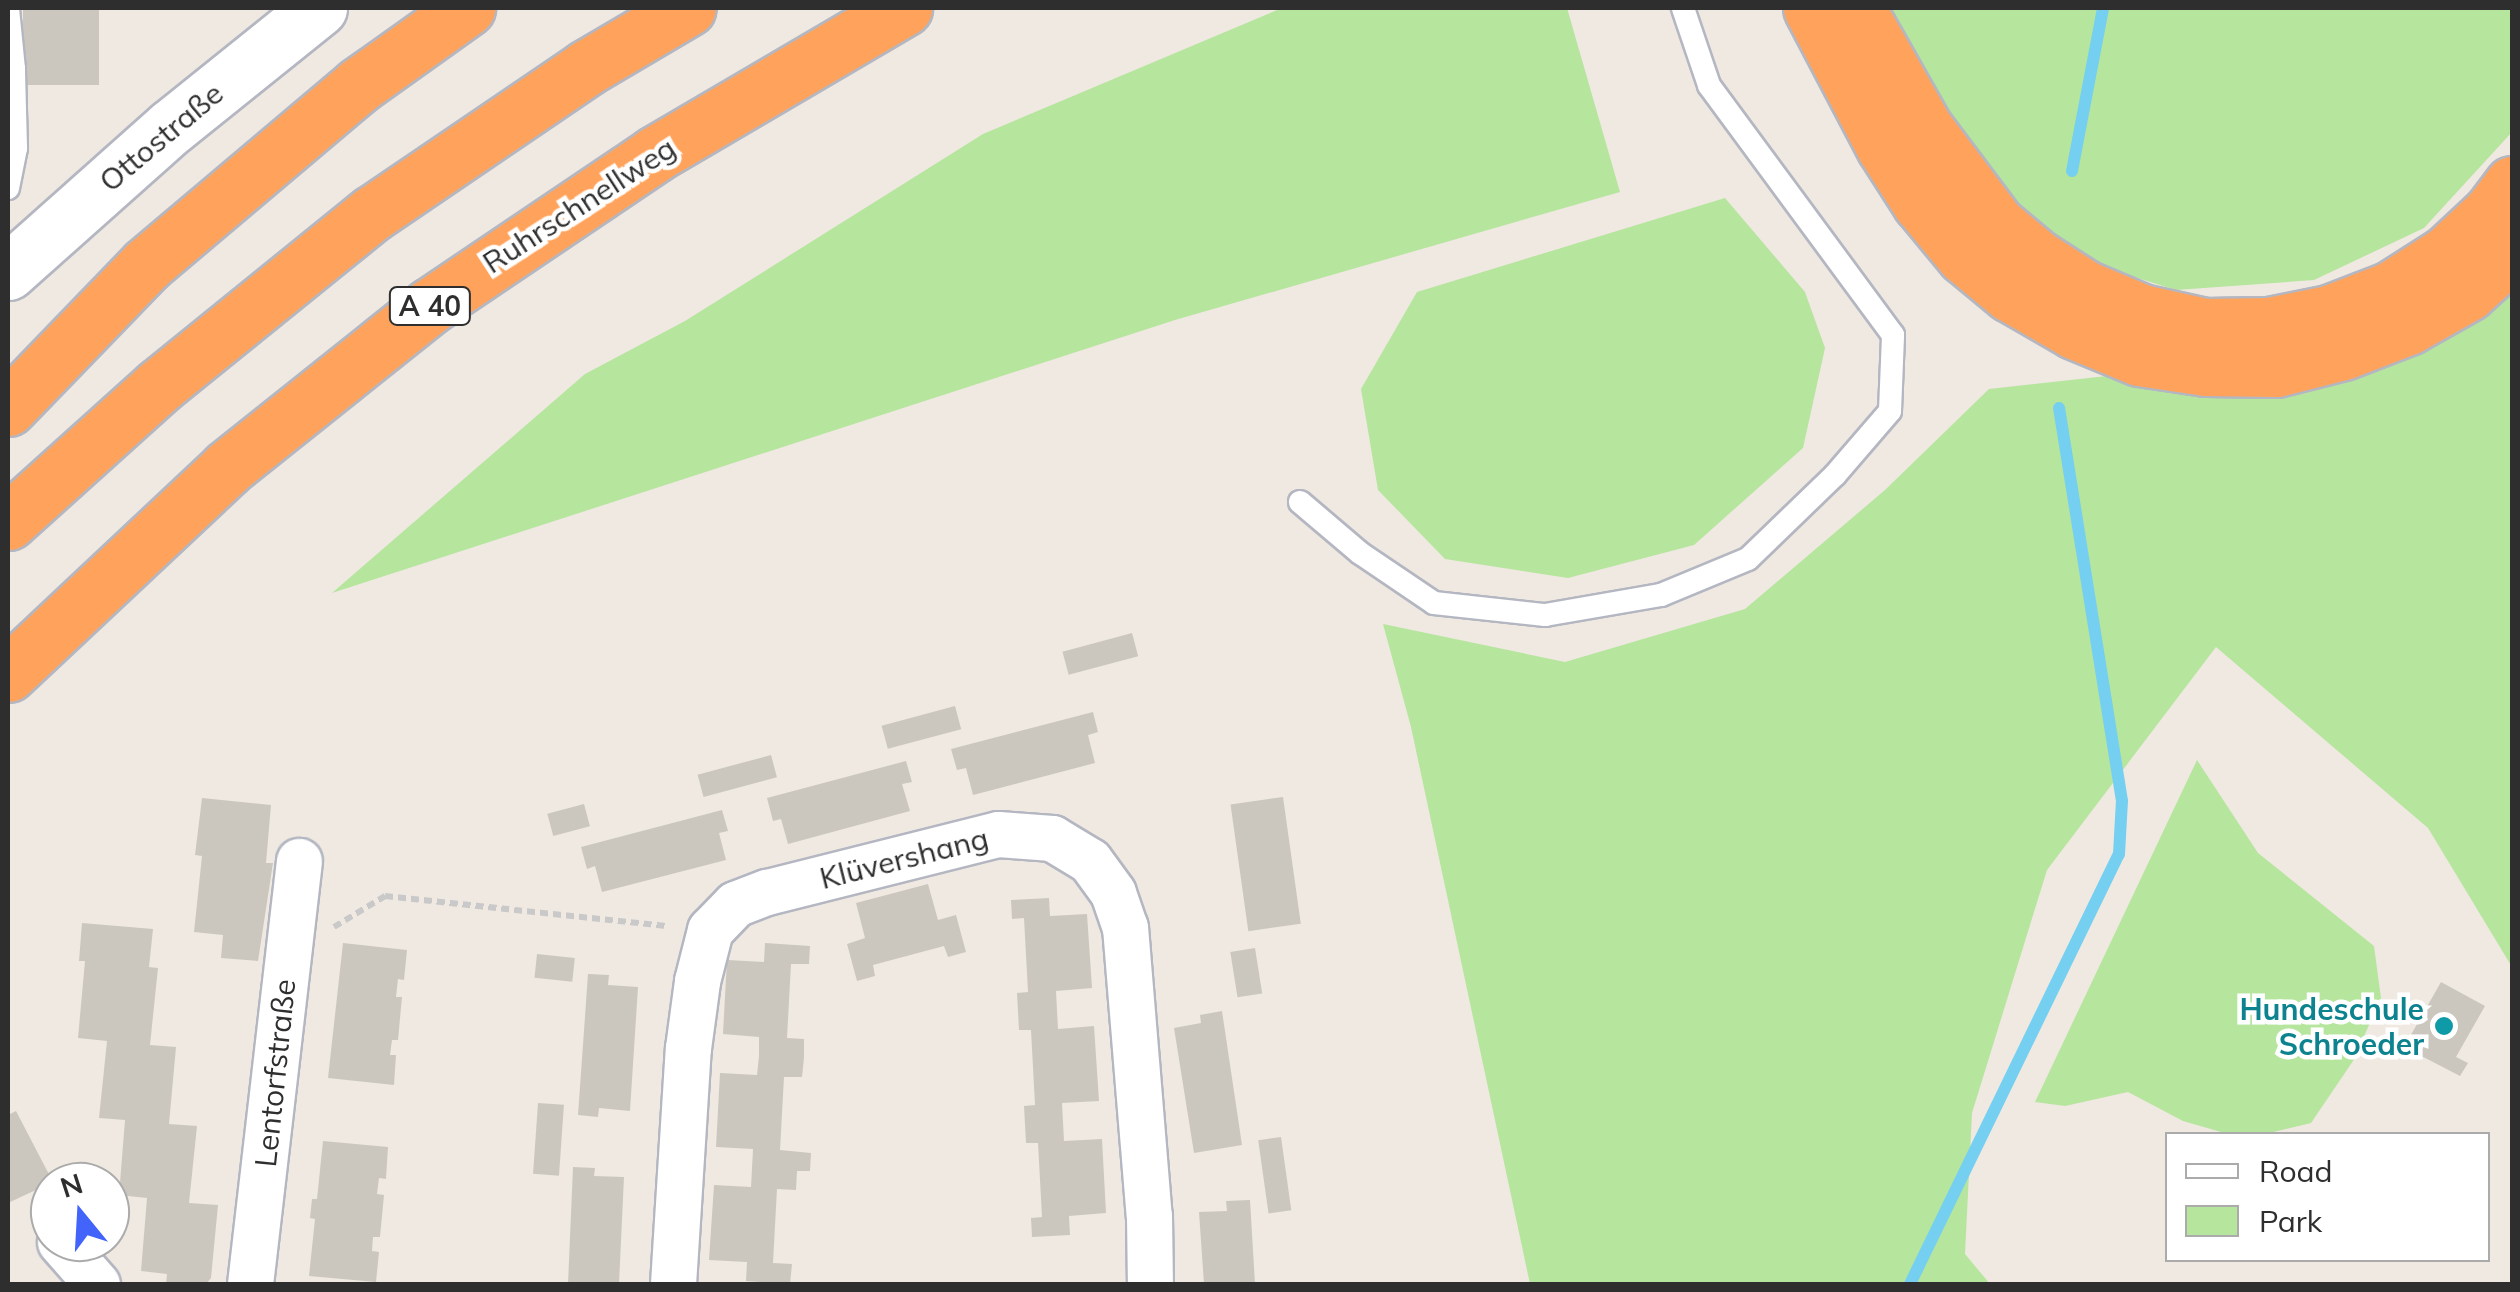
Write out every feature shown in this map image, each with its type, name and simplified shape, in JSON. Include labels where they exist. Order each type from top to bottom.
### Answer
[{"type":"highway","points":[[8,408],[146,265],[359,85],[467,8]]},
{"type":"highway","points":[[8,522],[159,386],[373,214],[586,68],[688,8]]},
{"type":"highway","name":"Ruhrschnellweg","points":[[8,674],[226,468],[430,306],[655,154],[904,8]]},
{"type":"highway","points":[[1811,8],[1884,147],[1920,203],[1964,256],[2010,294],[2074,331],[2139,358],[2206,368],[2276,369],[2343,352],[2408,327],[2468,293],[2512,253]]},
{"type":"highway","points":[[1857,8],[1925,128],[1956,174],[1998,224],[2038,258],[2085,288],[2142,312],[2206,326],[2269,326],[2328,313],[2391,289],[2446,253],[2491,212],[2512,184]]},
{"type":"street","name":"Ottostraße","points":[[8,272],[171,127],[319,8]]},
{"type":"street","name":"Klüvershang","points":[[710,930],[734,904],[767,892],[998,834],[1052,838],[1090,861],[1113,892],[1125,927],[1150,1216],[1150,1284]]},
{"type":"street","name":"Lentorfstraße","points":[[250,1284],[299,861]]},
{"type":"street","points":[[673,1284],[688,1048],[710,930]]},
{"type":"street","points":[[78,1262],[97,1284]]},
{"type":"lane","points":[[8,8],[16,148],[8,188]]},
{"type":"lane","points":[[1300,502],[1360,553],[1434,603],[1545,615],[1660,595],[1748,559],[1835,475],[1890,411],[1894,336],[1709,85],[1682,8]]},
{"type":"path","points":[[288,951],[385,896],[710,930]]},
{"type":"green space","points":[[1282,8],[1567,8],[1620,192],[1175,320],[332,593],[585,374],[685,321],[983,134]]},
{"type":"green space","points":[[1887,8],[2512,8],[2512,132],[2424,228],[2314,280],[2176,290],[2099,266],[2029,215],[1934,102]]},
{"type":"green space","points":[[1725,198],[1805,292],[1825,348],[1803,448],[1694,545],[1568,578],[1445,559],[1378,490],[1361,389],[1417,292]]},
{"type":"green space","points":[[2512,290],[2512,967],[2428,828],[2216,647],[2047,870],[1972,1113],[1965,1254],[1990,1284],[1530,1284],[1411,727],[1383,624],[1565,662],[1745,609],[1885,490],[1989,389],[2116,375],[2482,316]]},
{"type":"green space","name":"Hundeschule Schroeder","points":[[2197,760],[2258,853],[2374,946],[2381,998],[2353,1061],[2311,1123],[2273,1132],[2221,1132],[2183,1121],[2128,1092],[2065,1106],[2035,1102]]},
{"type":"building","points":[[23,8],[99,8],[99,85],[23,85]]},
{"type":"building","points":[[1132,633],[1138,656],[1069,675],[1062,652]]},
{"type":"building","points":[[955,706],[961,729],[888,749],[882,726]]},
{"type":"building","points":[[1093,712],[1098,732],[1088,735],[1095,763],[973,795],[966,768],[957,770],[951,749]]},
{"type":"building","points":[[771,755],[777,777],[704,797],[698,775]]},
{"type":"building","points":[[906,761],[912,782],[902,784],[910,811],[788,844],[781,819],[773,821],[767,798]]},
{"type":"building","points":[[1283,797],[1301,924],[1248,931],[1231,804]]},
{"type":"building","points":[[202,798],[271,805],[266,863],[273,863],[258,961],[221,958],[223,935],[194,932],[202,856],[195,855]]},
{"type":"building","points":[[584,804],[590,826],[553,836],[547,814]]},
{"type":"building","points":[[722,810],[728,831],[719,833],[726,860],[602,892],[595,866],[587,869],[581,847]]},
{"type":"building","points":[[928,884],[938,920],[956,915],[966,952],[948,957],[944,946],[873,965],[875,976],[857,981],[847,944],[865,938],[856,903]]},
{"type":"building","points":[[1049,898],[1050,916],[1087,914],[1092,988],[1056,991],[1058,1029],[1094,1026],[1099,1101],[1062,1103],[1064,1141],[1102,1139],[1106,1213],[1069,1216],[1070,1235],[1032,1237],[1031,1218],[1042,1217],[1038,1143],[1026,1143],[1024,1106],[1035,1105],[1031,1030],[1019,1030],[1017,993],[1028,992],[1024,918],[1012,919],[1011,900]]},
{"type":"building","points":[[82,923],[153,929],[149,967],[158,968],[150,1045],[176,1047],[169,1124],[197,1126],[189,1203],[218,1205],[211,1278],[206,1284],[166,1284],[167,1274],[141,1271],[147,1198],[130,1196],[130,1162],[122,1162],[125,1120],[99,1118],[107,1041],[78,1038],[85,961],[79,961]]},
{"type":"building","points":[[343,943],[407,950],[404,980],[398,979],[396,997],[402,997],[398,1040],[392,1040],[390,1055],[396,1055],[394,1085],[328,1078]]},
{"type":"building","points":[[765,943],[810,946],[809,964],[791,964],[787,1038],[804,1039],[804,1058],[802,1077],[784,1077],[780,1150],[811,1153],[810,1171],[797,1171],[796,1190],[777,1189],[773,1263],[792,1264],[790,1284],[746,1281],[747,1262],[709,1260],[714,1185],[751,1187],[753,1149],[716,1147],[720,1073],[757,1075],[759,1056],[759,1037],[723,1034],[727,960],[764,962]]},
{"type":"building","points":[[1255,948],[1262,993],[1238,997],[1230,952]]},
{"type":"building","points":[[537,954],[575,958],[572,982],[534,978]]},
{"type":"building","points":[[588,974],[609,975],[608,985],[638,987],[630,1111],[599,1108],[598,1117],[578,1115]]},
{"type":"building","name":"Hundeschule Schroeder","points":[[2441,982],[2485,1006],[2456,1057],[2468,1063],[2460,1076],[2404,1047]]},
{"type":"building","points":[[1222,1011],[1242,1145],[1194,1153],[1174,1028],[1201,1023],[1200,1015]]},
{"type":"building","points":[[538,1103],[564,1105],[559,1176],[533,1174]]},
{"type":"building","points":[[16,1111],[43,1162],[30,1162],[30,1193],[8,1203],[8,1115]]},
{"type":"building","points":[[1281,1137],[1291,1210],[1269,1213],[1258,1140]]},
{"type":"building","points":[[323,1141],[388,1147],[386,1179],[379,1178],[377,1194],[384,1195],[380,1237],[373,1237],[372,1251],[379,1252],[376,1282],[309,1276],[315,1219],[310,1218],[312,1199],[317,1199]]},
{"type":"building","points":[[573,1167],[595,1168],[594,1176],[624,1177],[619,1284],[568,1284]]},
{"type":"building","points":[[1250,1200],[1255,1284],[1204,1284],[1199,1212],[1227,1211],[1226,1201]]},
{"type":"waterway","points":[[2072,171],[2103,8]]},
{"type":"waterway","points":[[1910,1284],[2119,854],[2122,801],[2059,408]]},
{"type":"place","name":"Hundeschule Schroeder","points":[[2444,1026]]}]
